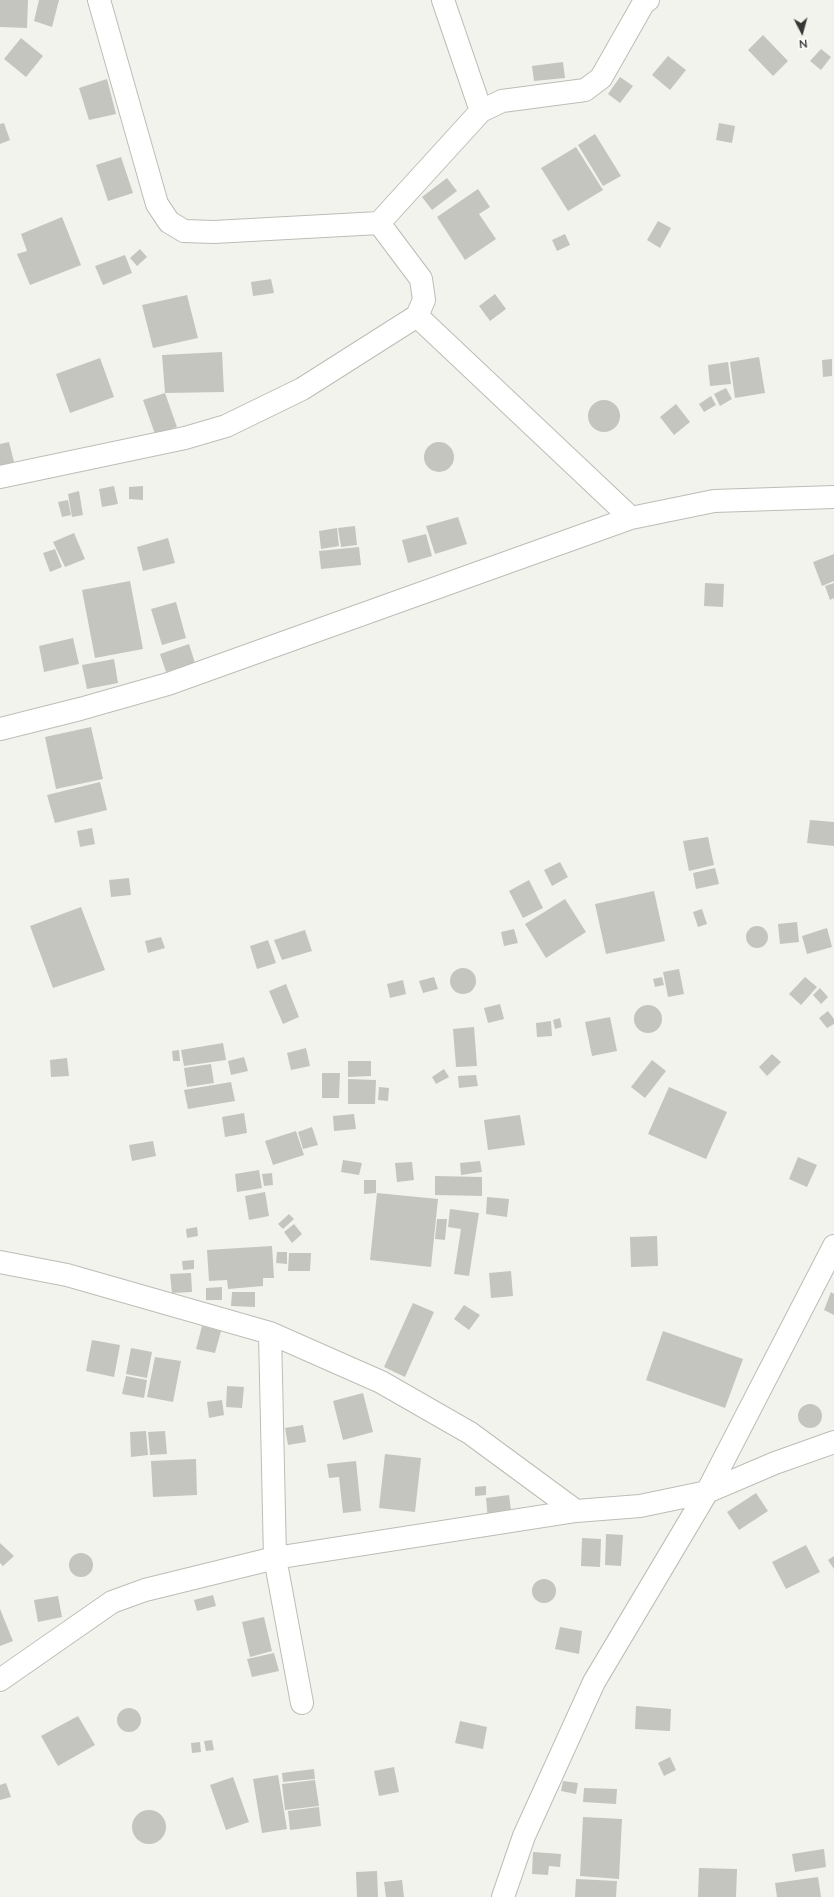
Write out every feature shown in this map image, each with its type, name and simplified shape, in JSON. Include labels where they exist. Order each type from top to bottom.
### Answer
[{"type":"street","points":[[99,0],[157,204],[169,222],[184,231],[214,232],[379,223],[481,111],[502,101],[585,90],[601,78],[643,4],[648,0]]},
{"type":"street","points":[[443,0],[481,111]]},
{"type":"street","points":[[0,477],[184,438],[226,426],[302,389],[417,316],[424,300],[421,279],[379,223]]},
{"type":"street","points":[[417,316],[631,518]]},
{"type":"street","points":[[0,730],[168,684],[631,518],[714,501],[834,497]]},
{"type":"street","points":[[503,1897],[524,1836],[594,1682],[707,1492],[834,1246]]},
{"type":"street","points":[[0,1262],[67,1275],[270,1333],[381,1382],[470,1433],[576,1511]]},
{"type":"street","points":[[270,1333],[275,1558],[302,1703]]},
{"type":"street","points":[[0,1680],[112,1602],[146,1590],[275,1558],[576,1511],[640,1506],[707,1492],[775,1463],[834,1442]]},
{"type":"building","points":[[0,0],[28,0],[27,28],[0,27]]},
{"type":"building","points":[[39,0],[59,0],[52,27],[34,21]]},
{"type":"building","points":[[763,35],[788,61],[773,76],[748,50]]},
{"type":"building","points":[[21,38],[43,56],[26,77],[4,59]]},
{"type":"building","points":[[821,49],[831,57],[821,70],[810,61]]},
{"type":"building","points":[[668,56],[686,70],[670,90],[652,75]]},
{"type":"building","points":[[563,62],[565,78],[534,81],[532,66]]},
{"type":"building","points":[[620,77],[633,86],[620,103],[608,94]]},
{"type":"building","points":[[107,79],[116,114],[89,120],[79,88]]},
{"type":"building","points":[[4,123],[10,140],[0,144],[0,124]]},
{"type":"building","points":[[719,123],[735,126],[732,143],[716,140]]},
{"type":"building","points":[[595,134],[621,176],[603,186],[578,145]]},
{"type":"building","points":[[576,147],[603,190],[568,211],[541,168]]},
{"type":"building","points":[[121,157],[133,193],[108,201],[96,165]]},
{"type":"building","points":[[447,178],[457,191],[432,210],[422,197]]},
{"type":"building","points":[[478,189],[490,207],[479,214],[496,239],[465,260],[437,217]]},
{"type":"building","points":[[62,217],[81,265],[30,285],[17,254],[27,251],[21,234]]},
{"type":"building","points":[[658,221],[671,228],[660,248],[647,240]]},
{"type":"building","points":[[565,234],[570,245],[557,251],[552,240]]},
{"type":"building","points":[[140,249],[147,257],[137,266],[130,258]]},
{"type":"building","points":[[125,255],[132,273],[103,285],[95,266]]},
{"type":"building","points":[[271,279],[274,293],[253,296],[251,282]]},
{"type":"building","points":[[495,294],[506,309],[490,321],[479,306]]},
{"type":"building","points":[[187,295],[198,338],[153,348],[142,305]]},
{"type":"building","points":[[222,352],[224,392],[165,393],[162,355]]},
{"type":"building","points":[[759,357],[765,393],[735,398],[730,362]]},
{"type":"building","points":[[100,358],[114,397],[70,413],[56,374]]},
{"type":"building","points":[[832,359],[832,376],[823,377],[822,360]]},
{"type":"building","points":[[728,362],[731,384],[710,386],[708,365]]},
{"type":"building","points":[[726,388],[732,399],[720,406],[714,394]]},
{"type":"building","points":[[165,393],[177,427],[155,434],[143,400]]},
{"type":"building","points":[[711,396],[716,405],[704,412],[699,404]]},
{"type":"building","points":[[601,400],[607,400],[616,404],[620,416],[616,428],[607,432],[601,432],[592,428],[588,419],[588,413],[592,404]]},
{"type":"building","points":[[676,404],[690,422],[674,435],[660,417]]},
{"type":"building","points":[[9,442],[14,462],[0,466],[0,444]]},
{"type":"building","points":[[439,442],[450,446],[454,457],[450,468],[439,472],[428,468],[424,457],[428,446]]},
{"type":"building","points":[[114,486],[118,504],[102,507],[99,489]]},
{"type":"building","points":[[143,486],[143,500],[129,499],[129,487]]},
{"type":"building","points":[[79,491],[83,515],[72,517],[68,494]]},
{"type":"building","points":[[68,500],[71,515],[62,517],[58,502]]},
{"type":"building","points":[[458,517],[467,544],[435,554],[426,526]]},
{"type":"building","points":[[355,526],[357,545],[341,547],[338,528]]},
{"type":"building","points":[[337,528],[339,546],[321,549],[319,531]]},
{"type":"building","points":[[74,533],[85,559],[65,567],[53,542]]},
{"type":"building","points":[[426,534],[432,556],[408,563],[402,540]]},
{"type":"building","points":[[168,538],[175,563],[143,571],[137,547]]},
{"type":"building","points":[[359,547],[361,565],[321,569],[319,551]]},
{"type":"building","points":[[55,549],[62,567],[50,572],[43,553]]},
{"type":"building","points":[[834,554],[834,581],[822,586],[813,562]]},
{"type":"building","points":[[130,581],[143,649],[95,658],[82,590]]},
{"type":"building","points":[[705,583],[724,584],[723,607],[704,606]]},
{"type":"building","points":[[834,583],[834,598],[830,600],[825,586]]},
{"type":"building","points":[[176,602],[186,638],[162,645],[151,609]]},
{"type":"building","points":[[73,638],[79,664],[44,672],[39,646]]},
{"type":"building","points":[[189,644],[195,663],[166,672],[160,654]]},
{"type":"building","points":[[114,659],[118,683],[87,689],[82,665]]},
{"type":"building","points":[[91,727],[103,779],[56,789],[45,737]]},
{"type":"building","points":[[100,782],[107,810],[55,823],[47,795]]},
{"type":"building","points":[[810,820],[834,822],[834,846],[807,843]]},
{"type":"building","points":[[92,828],[95,844],[80,847],[77,831]]},
{"type":"building","points":[[708,837],[714,865],[689,871],[683,841]]},
{"type":"building","points":[[560,862],[568,877],[552,886],[544,870]]},
{"type":"building","points":[[715,868],[719,884],[696,889],[693,873]]},
{"type":"building","points":[[129,878],[131,895],[111,897],[109,880]]},
{"type":"building","points":[[529,880],[543,908],[523,918],[509,891]]},
{"type":"building","points":[[654,891],[665,941],[606,954],[595,904]]},
{"type":"building","points":[[565,899],[586,932],[546,958],[525,924]]},
{"type":"building","points":[[81,907],[105,970],[53,988],[30,926]]},
{"type":"building","points":[[702,909],[707,924],[698,927],[693,912]]},
{"type":"building","points":[[797,922],[799,942],[780,944],[778,924]]},
{"type":"building","points":[[757,926],[765,929],[768,937],[765,945],[757,948],[749,945],[746,937],[749,929]]},
{"type":"building","points":[[827,928],[832,947],[807,954],[802,936]]},
{"type":"building","points":[[514,929],[518,943],[504,946],[501,932]]},
{"type":"building","points":[[305,930],[312,951],[282,960],[274,940]]},
{"type":"building","points":[[161,937],[165,948],[148,953],[145,941]]},
{"type":"building","points":[[268,940],[276,963],[257,969],[250,946]]},
{"type":"building","points":[[463,968],[472,972],[476,981],[472,990],[463,994],[454,990],[450,981],[454,972]]},
{"type":"building","points":[[679,969],[684,994],[668,997],[663,972]]},
{"type":"building","points":[[434,977],[438,989],[423,993],[419,981]]},
{"type":"building","points":[[662,977],[664,985],[655,987],[653,979]]},
{"type":"building","points":[[805,977],[817,987],[801,1005],[789,994]]},
{"type":"building","points":[[403,980],[406,994],[390,998],[387,984]]},
{"type":"building","points":[[286,984],[299,1017],[283,1024],[269,991]]},
{"type":"building","points":[[820,988],[828,997],[821,1004],[813,995]]},
{"type":"building","points":[[500,1004],[504,1019],[488,1023],[484,1008]]},
{"type":"building","points":[[648,1005],[658,1009],[662,1019],[658,1029],[648,1033],[638,1029],[634,1019],[638,1009]]},
{"type":"building","points":[[828,1011],[834,1019],[834,1024],[827,1028],[819,1018]]},
{"type":"building","points":[[610,1017],[617,1051],[592,1056],[585,1022]]},
{"type":"building","points":[[560,1018],[562,1027],[555,1029],[553,1020]]},
{"type":"building","points":[[551,1021],[552,1036],[537,1037],[536,1023]]},
{"type":"building","points":[[474,1027],[477,1066],[456,1067],[453,1029]]},
{"type":"building","points":[[223,1043],[226,1060],[184,1066],[181,1050]]},
{"type":"building","points":[[306,1048],[310,1066],[291,1070],[287,1053]]},
{"type":"building","points":[[179,1050],[180,1061],[173,1061],[172,1051]]},
{"type":"building","points":[[772,1054],[781,1062],[767,1076],[759,1067]]},
{"type":"building","points":[[244,1057],[248,1071],[231,1075],[228,1061]]},
{"type":"building","points":[[67,1058],[69,1076],[51,1077],[50,1060]]},
{"type":"building","points":[[652,1060],[666,1071],[645,1098],[631,1087]]},
{"type":"building","points":[[348,1061],[371,1061],[371,1076],[348,1077]]},
{"type":"building","points":[[211,1064],[214,1083],[187,1087],[184,1068]]},
{"type":"building","points":[[444,1069],[449,1077],[436,1084],[432,1077]]},
{"type":"building","points":[[322,1073],[340,1073],[339,1098],[322,1098]]},
{"type":"building","points":[[476,1075],[478,1086],[459,1088],[458,1076]]},
{"type":"building","points":[[348,1079],[376,1080],[375,1104],[348,1104]]},
{"type":"building","points":[[231,1082],[235,1101],[188,1109],[184,1090]]},
{"type":"building","points":[[379,1087],[389,1088],[388,1101],[378,1100]]},
{"type":"building","points":[[669,1087],[727,1112],[706,1159],[648,1134]]},
{"type":"building","points":[[244,1113],[247,1133],[225,1137],[222,1117]]},
{"type":"building","points":[[354,1114],[356,1129],[334,1131],[333,1116]]},
{"type":"building","points":[[520,1115],[525,1145],[488,1150],[484,1120]]},
{"type":"building","points":[[312,1127],[318,1145],[303,1149],[298,1132]]},
{"type":"building","points":[[296,1131],[304,1155],[273,1165],[265,1141]]},
{"type":"building","points":[[153,1141],[156,1156],[132,1161],[129,1145]]},
{"type":"building","points":[[798,1157],[817,1165],[807,1187],[789,1179]]},
{"type":"building","points":[[343,1160],[362,1163],[359,1175],[341,1172]]},
{"type":"building","points":[[480,1161],[482,1172],[461,1175],[460,1163]]},
{"type":"building","points":[[412,1162],[414,1180],[397,1182],[395,1163]]},
{"type":"building","points":[[259,1170],[262,1188],[237,1192],[235,1174]]},
{"type":"building","points":[[272,1173],[273,1185],[264,1186],[262,1174]]},
{"type":"building","points":[[435,1176],[482,1177],[482,1196],[435,1195]]},
{"type":"building","points":[[364,1180],[376,1180],[376,1193],[364,1194]]},
{"type":"building","points":[[265,1192],[269,1216],[249,1220],[245,1196]]},
{"type":"building","points":[[377,1193],[438,1199],[431,1267],[370,1260]]},
{"type":"building","points":[[487,1197],[509,1199],[507,1217],[486,1214]]},
{"type":"building","points":[[450,1209],[479,1213],[469,1276],[454,1274],[461,1229],[448,1227]]},
{"type":"building","points":[[289,1214],[294,1219],[283,1229],[278,1224]]},
{"type":"building","points":[[437,1219],[447,1219],[445,1240],[435,1239]]},
{"type":"building","points":[[294,1224],[302,1234],[292,1243],[284,1232]]},
{"type":"building","points":[[197,1227],[198,1236],[187,1238],[186,1229]]},
{"type":"building","points":[[657,1236],[658,1266],[631,1267],[630,1237]]},
{"type":"building","points":[[272,1246],[274,1278],[263,1278],[263,1286],[228,1289],[227,1280],[209,1281],[207,1250]]},
{"type":"building","points":[[277,1252],[287,1252],[287,1264],[276,1263]]},
{"type":"building","points":[[289,1253],[311,1253],[310,1271],[288,1271]]},
{"type":"building","points":[[194,1260],[194,1269],[183,1270],[182,1261]]},
{"type":"building","points":[[511,1271],[513,1296],[491,1298],[489,1273]]},
{"type":"building","points":[[191,1273],[192,1292],[172,1293],[170,1274]]},
{"type":"building","points":[[222,1287],[222,1300],[206,1300],[206,1288]]},
{"type":"building","points":[[232,1292],[255,1292],[255,1307],[231,1306]]},
{"type":"building","points":[[831,1292],[834,1294],[834,1315],[824,1310]]},
{"type":"building","points":[[413,1303],[434,1312],[405,1377],[384,1367]]},
{"type":"building","points":[[464,1305],[480,1315],[469,1330],[454,1319]]},
{"type":"building","points":[[202,1326],[221,1331],[215,1353],[196,1349]]},
{"type":"building","points":[[663,1331],[743,1359],[725,1408],[646,1380]]},
{"type":"building","points":[[92,1340],[120,1345],[114,1377],[86,1371]]},
{"type":"building","points":[[131,1348],[152,1352],[147,1378],[126,1374]]},
{"type":"building","points":[[155,1357],[181,1361],[173,1402],[147,1397]]},
{"type":"building","points":[[126,1376],[147,1380],[144,1398],[122,1394]]},
{"type":"building","points":[[227,1386],[244,1387],[242,1408],[226,1407]]},
{"type":"building","points":[[363,1393],[373,1432],[343,1440],[333,1401]]},
{"type":"building","points":[[222,1400],[224,1415],[209,1418],[207,1402]]},
{"type":"building","points":[[810,1404],[819,1407],[822,1416],[819,1425],[810,1428],[801,1425],[798,1416],[801,1407]]},
{"type":"building","points":[[303,1425],[306,1442],[288,1445],[285,1428]]},
{"type":"building","points":[[146,1431],[148,1455],[131,1457],[130,1432]]},
{"type":"building","points":[[165,1431],[167,1454],[150,1455],[148,1432]]},
{"type":"building","points":[[385,1454],[421,1458],[415,1512],[379,1508]]},
{"type":"building","points":[[196,1459],[197,1495],[153,1497],[151,1461]]},
{"type":"building","points":[[356,1461],[361,1511],[343,1513],[339,1477],[329,1478],[327,1464]]},
{"type":"building","points":[[486,1486],[486,1495],[475,1496],[475,1487]]},
{"type":"building","points":[[756,1493],[768,1511],[739,1530],[727,1512]]},
{"type":"building","points":[[509,1495],[512,1518],[488,1520],[486,1498]]},
{"type":"building","points":[[606,1534],[623,1535],[621,1566],[605,1565]]},
{"type":"building","points":[[582,1538],[601,1539],[600,1567],[581,1566]]},
{"type":"building","points":[[0,1543],[14,1556],[3,1566],[0,1563]]},
{"type":"building","points":[[806,1545],[820,1572],[786,1589],[772,1562]]},
{"type":"building","points":[[81,1553],[90,1556],[93,1565],[90,1574],[81,1577],[72,1574],[69,1565],[72,1556]]},
{"type":"building","points":[[834,1556],[834,1569],[828,1560]]},
{"type":"building","points":[[544,1579],[553,1582],[556,1591],[553,1600],[544,1603],[535,1600],[532,1591],[535,1582]]},
{"type":"building","points":[[213,1595],[216,1606],[197,1611],[194,1600]]},
{"type":"building","points":[[58,1596],[62,1617],[38,1622],[34,1600]]},
{"type":"building","points":[[0,1609],[13,1641],[0,1646]]},
{"type":"building","points":[[264,1617],[272,1651],[250,1657],[242,1622]]},
{"type":"building","points":[[560,1627],[582,1631],[579,1654],[555,1649]]},
{"type":"building","points":[[274,1653],[279,1671],[252,1677],[247,1659]]},
{"type":"building","points":[[636,1706],[671,1709],[670,1731],[635,1729]]},
{"type":"building","points":[[129,1708],[134,1709],[140,1715],[140,1725],[134,1731],[129,1732],[124,1731],[118,1725],[117,1720],[118,1715],[124,1709]]},
{"type":"building","points":[[78,1716],[95,1745],[58,1766],[41,1736]]},
{"type":"building","points":[[460,1721],[487,1727],[483,1749],[455,1743]]},
{"type":"building","points":[[212,1740],[214,1750],[206,1751],[204,1741]]},
{"type":"building","points":[[200,1742],[201,1752],[192,1753],[191,1743]]},
{"type":"building","points":[[670,1757],[676,1770],[664,1776],[658,1763]]},
{"type":"building","points":[[394,1767],[399,1792],[379,1796],[374,1771]]},
{"type":"building","points":[[314,1769],[315,1779],[283,1782],[282,1773]]},
{"type":"building","points":[[278,1775],[287,1829],[262,1833],[253,1779]]},
{"type":"building","points":[[233,1777],[249,1822],[226,1830],[210,1785]]},
{"type":"building","points":[[315,1780],[319,1806],[285,1810],[282,1784]]},
{"type":"building","points":[[563,1781],[578,1783],[576,1794],[561,1791]]},
{"type":"building","points":[[6,1783],[11,1797],[0,1800],[0,1785]]},
{"type":"building","points":[[584,1788],[617,1789],[616,1804],[583,1802]]},
{"type":"building","points":[[319,1807],[321,1826],[290,1830],[288,1811]]},
{"type":"building","points":[[152,1810],[161,1815],[165,1820],[165,1834],[161,1839],[156,1843],[146,1844],[142,1843],[133,1834],[132,1824],[133,1820],[142,1811]]},
{"type":"building","points":[[583,1817],[622,1819],[619,1879],[580,1876]]},
{"type":"building","points":[[824,1849],[826,1867],[795,1872],[792,1854]]},
{"type":"building","points":[[533,1852],[561,1854],[560,1867],[549,1866],[548,1875],[532,1874]]},
{"type":"building","points":[[699,1868],[737,1869],[736,1897],[698,1897]]},
{"type":"building","points":[[377,1871],[378,1897],[357,1897],[356,1872]]},
{"type":"building","points":[[818,1877],[821,1897],[777,1897],[775,1883]]},
{"type":"building","points":[[576,1879],[617,1881],[616,1897],[575,1897]]},
{"type":"building","points":[[402,1880],[404,1897],[386,1897],[384,1882]]}]
